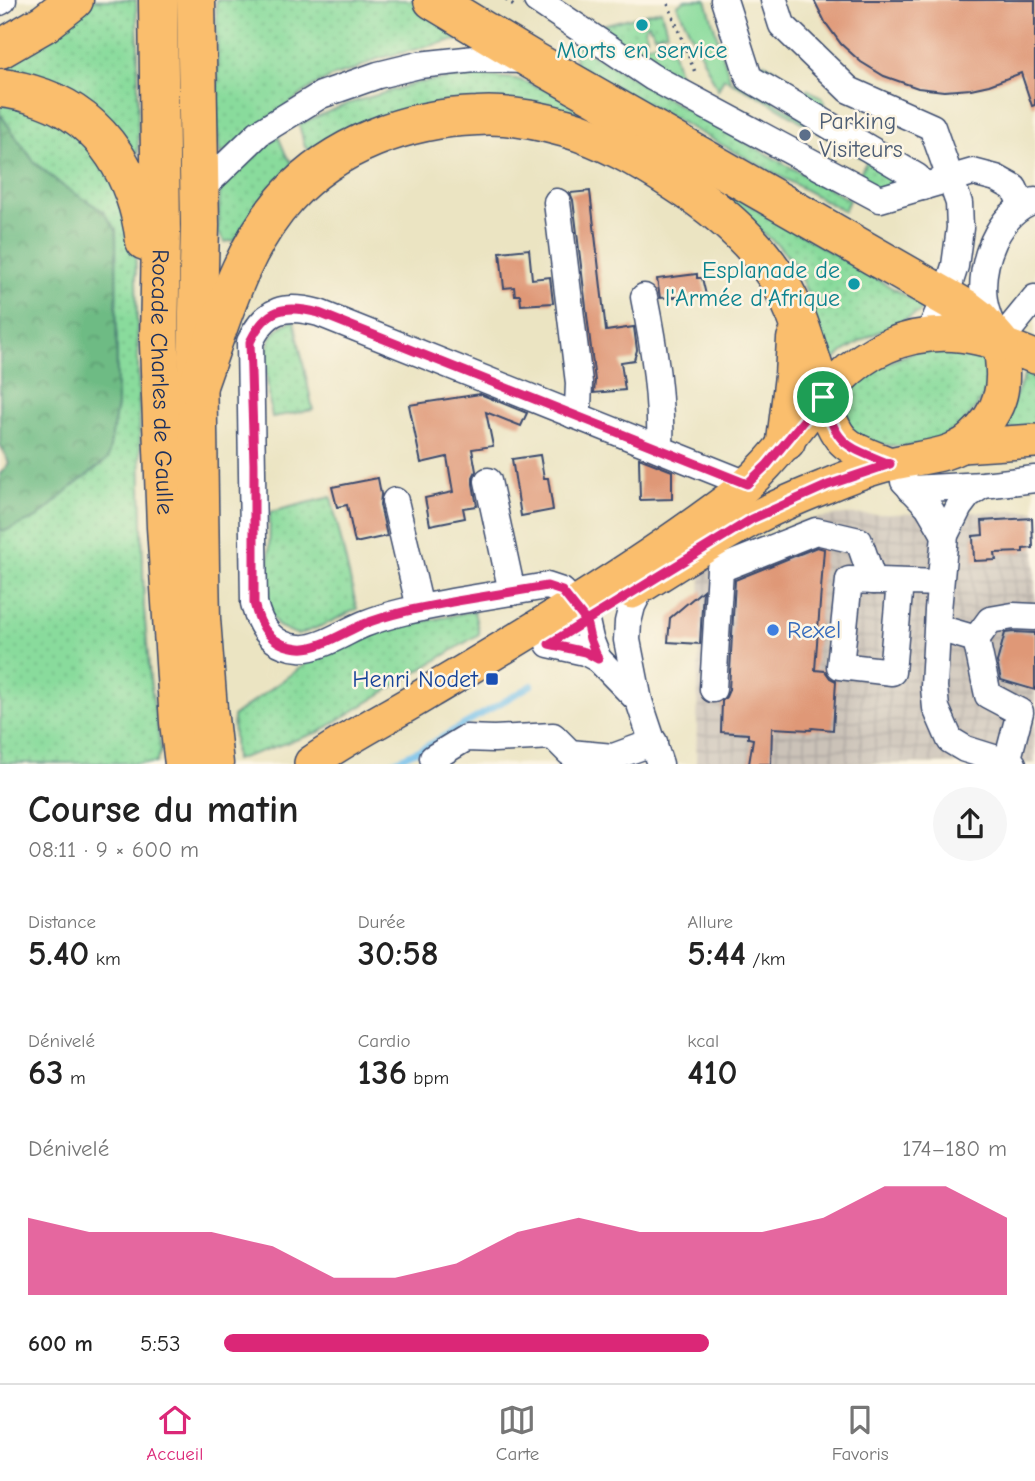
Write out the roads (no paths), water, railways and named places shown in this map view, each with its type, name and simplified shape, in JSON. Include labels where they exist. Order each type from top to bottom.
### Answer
[{"type":"highway","points":[[0,49],[45,23],[74,0]]},
{"type":"highway","name":"Rocade Charles de Gaulle","points":[[159,0],[159,344],[166,527],[179,722],[204,763]]},
{"type":"highway","name":"Rocade Charles de Gaulle","points":[[195,0],[200,190],[197,388],[201,619],[208,709],[204,763]]},
{"type":"highway","points":[[433,0],[532,60],[965,308],[978,318],[999,342]]},
{"type":"highway","points":[[0,88],[34,94],[59,104],[76,114],[114,153],[136,196],[142,219],[159,344]]},
{"type":"highway","points":[[197,388],[236,279],[249,252],[286,198],[305,179],[351,149],[374,138],[452,117],[480,115],[567,128],[615,147],[698,197],[740,231],[784,286],[823,397]]},
{"type":"highway","points":[[786,441],[794,376],[797,319]]},
{"type":"main road","points":[[311,763],[345,754],[404,729],[450,705],[549,644],[580,612],[747,484],[767,465],[842,377],[883,348],[905,338],[929,334],[966,335],[999,342],[1035,357]]},
{"type":"main road","points":[[961,446],[980,429],[999,401],[1004,381],[1004,364],[999,342]]},
{"type":"main road","points":[[823,397],[833,429],[841,439],[851,448],[890,464]]},
{"type":"main road","points":[[311,763],[338,743],[580,612],[642,586],[752,519],[828,485],[890,464],[923,458],[961,446],[1035,441]]},
{"type":"street","points":[[537,0],[652,77],[880,199],[974,172],[996,178],[1014,188],[1028,203],[998,233],[990,248],[985,274],[984,300],[988,318],[999,342],[1035,298]]},
{"type":"street","points":[[724,0],[749,78],[917,177],[923,187]]},
{"type":"street","points":[[774,0],[782,25],[849,90],[932,127],[959,203],[960,228],[955,266],[946,297],[929,334]]},
{"type":"street","points":[[161,234],[200,190],[259,133],[321,95],[378,75],[419,65],[475,59],[532,60]]},
{"type":"street","points":[[557,202],[579,383],[578,407],[573,415]]},
{"type":"street","points":[[890,265],[914,270],[932,267],[948,261],[957,251]]},
{"type":"street","points":[[644,297],[652,333],[661,419],[660,449]]},
{"type":"street","points":[[598,659],[580,612],[562,591],[547,586],[384,616],[302,649],[273,639],[258,618],[254,603],[254,464],[250,342],[257,328],[267,317],[282,309],[301,308],[319,313],[747,484]]},
{"type":"street","points":[[890,464],[928,506],[945,535]]},
{"type":"street","points":[[911,489],[1035,479]]},
{"type":"street","points":[[488,481],[512,592]]},
{"type":"street","points":[[975,639],[988,695],[1020,712],[1000,761],[965,749],[950,740],[936,708],[934,687],[945,535],[968,495],[983,485]]},
{"type":"street","points":[[395,500],[420,608]]},
{"type":"street","points":[[713,689],[720,569],[816,531],[859,541],[873,581]]},
{"type":"street","points":[[900,582],[892,672],[840,666],[849,580],[940,583]]},
{"type":"street","points":[[437,764],[433,758],[466,738],[553,736],[570,753],[615,760],[657,753],[639,701],[627,640],[632,606],[642,586]]},
{"type":"street","points":[[580,612],[616,629],[627,640]]},
{"type":"street","points":[[975,639],[990,620],[1013,616],[1035,617]]},
{"type":"street","points":[[938,628],[975,639]]},
{"type":"street","points":[[549,644],[585,652],[598,659],[639,701]]},
{"type":"waterway","points":[[388,764],[423,748],[532,685]]},
{"type":"place","name":"Morts en service","points":[[642,25]]},
{"type":"place","name":"Parking Visiteurs","points":[[805,135]]},
{"type":"place","name":"Esplanade de l'Armée d'Afrique","points":[[854,284]]},
{"type":"place","name":"Rexel","points":[[773,630]]},
{"type":"place","name":"Henri Nodet","points":[[492,679]]}]
